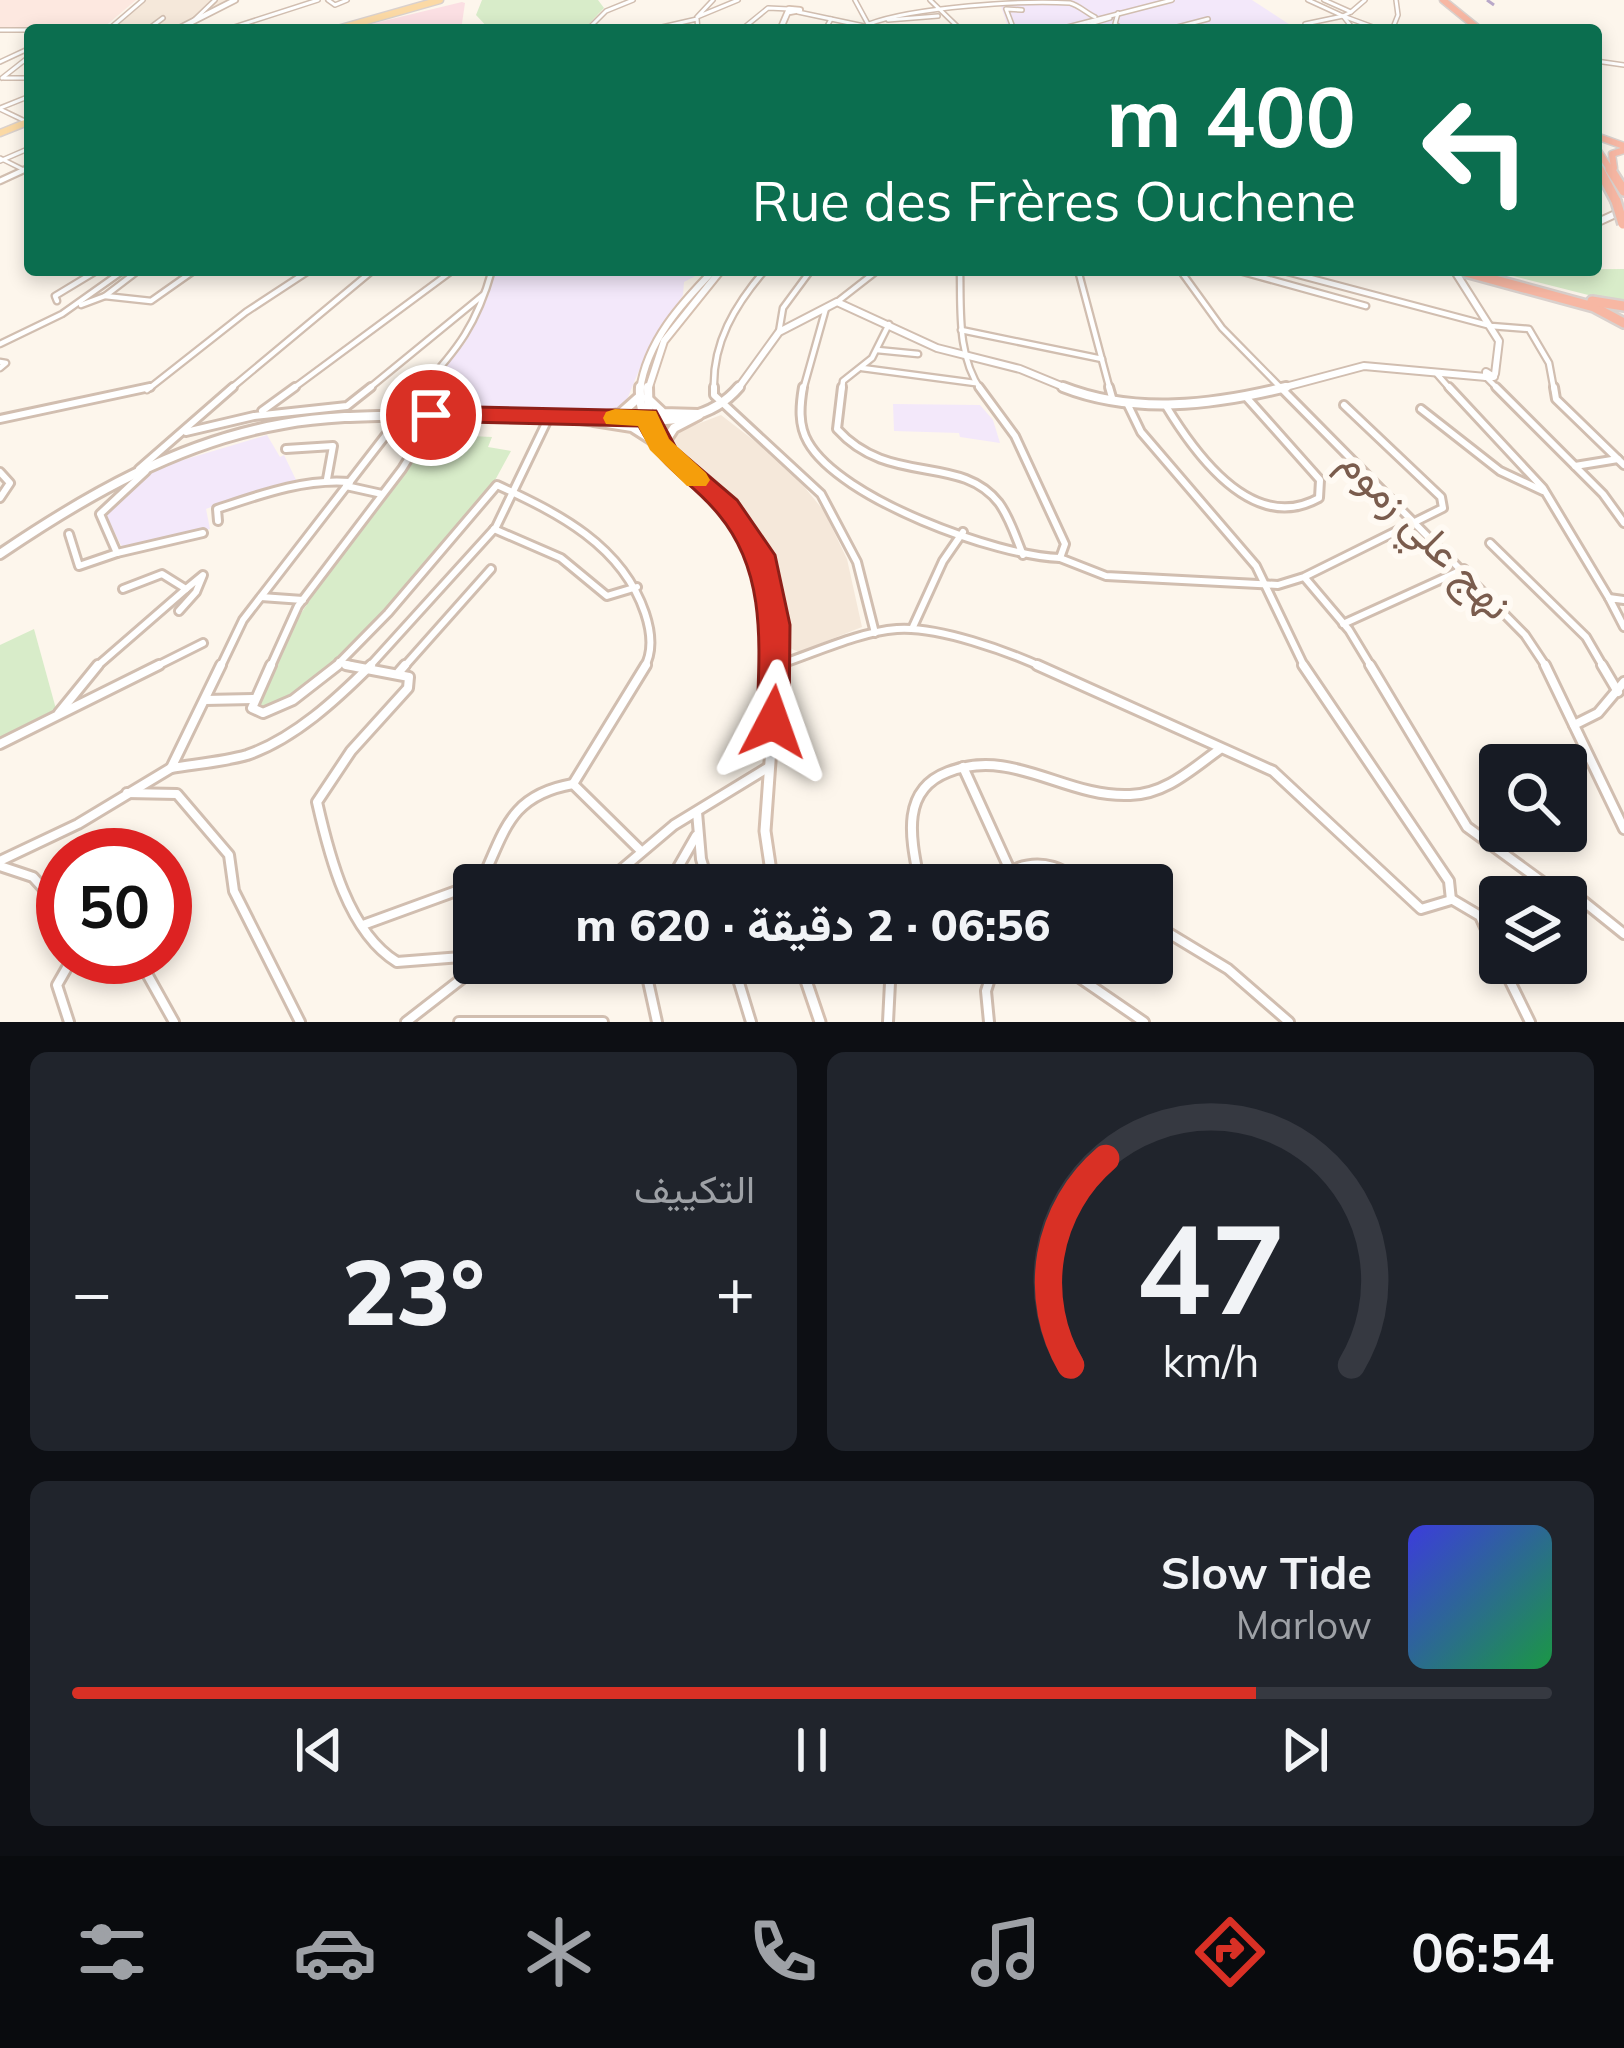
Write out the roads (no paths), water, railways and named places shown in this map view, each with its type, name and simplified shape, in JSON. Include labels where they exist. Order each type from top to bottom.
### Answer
[{"type":"highway","points":[[1439,0],[1469,24]]},
{"type":"highway","points":[[1615,172],[1612,154],[1624,148]]},
{"type":"highway","points":[[1602,156],[1624,191]]},
{"type":"highway","points":[[1602,174],[1623,225]]},
{"type":"highway","points":[[1480,276],[1594,307],[1624,323]]},
{"type":"highway","points":[[1507,276],[1624,306]]},
{"type":"main road","points":[[355,24],[440,0]]},
{"type":"street","points":[[115,24],[143,0]]},
{"type":"street","points":[[189,24],[215,0]]},
{"type":"street","points":[[189,24],[235,0]]},
{"type":"street","points":[[244,24],[318,0]]},
{"type":"street","points":[[328,0],[335,4],[347,0]]},
{"type":"street","points":[[592,24],[606,11],[633,0]]},
{"type":"street","points":[[698,24],[713,0]]},
{"type":"street","points":[[676,24],[738,0]]},
{"type":"street","points":[[765,0],[768,8]]},
{"type":"street","points":[[787,24],[799,0]]},
{"type":"street","points":[[930,0],[955,24]]},
{"type":"street","points":[[1140,0],[1149,5]]},
{"type":"street","points":[[1088,24],[1172,0]]},
{"type":"street","points":[[1308,0],[1365,24]]},
{"type":"street","points":[[1324,0],[1351,12]]},
{"type":"street","points":[[1305,24],[1343,16],[1365,0]]},
{"type":"street","points":[[871,24],[902,10],[1089,1]]},
{"type":"street","points":[[1073,3],[1095,17]]},
{"type":"street","points":[[748,24],[768,8],[858,24]]},
{"type":"street","points":[[873,24],[906,12],[940,8]]},
{"type":"street","points":[[1012,24],[1006,9],[1022,10]]},
{"type":"street","points":[[795,10],[855,24]]},
{"type":"street","points":[[1074,24],[1121,13]]},
{"type":"street","points":[[1114,24],[1121,13]]},
{"type":"street","points":[[886,20],[938,16]]},
{"type":"street","points":[[1343,16],[1349,24]]},
{"type":"street","points":[[155,24],[163,18]]},
{"type":"street","points":[[1193,24],[1208,19]]},
{"type":"street","points":[[829,24],[831,20]]},
{"type":"street","points":[[896,20],[899,24]]},
{"type":"street","points":[[1,80],[24,56]]},
{"type":"street","points":[[57,301],[55,296],[88,276]]},
{"type":"street","points":[[69,309],[116,276]]},
{"type":"street","points":[[0,344],[105,296],[131,276]]},
{"type":"street","points":[[105,296],[151,301],[186,276]]},
{"type":"street","points":[[0,419],[146,390],[301,276]]},
{"type":"street","points":[[126,479],[365,276]]},
{"type":"street","points":[[254,416],[445,276]]},
{"type":"street","points":[[171,768],[220,658],[348,484],[463,343],[491,276]]},
{"type":"street","points":[[713,276],[665,340],[642,396],[645,421],[659,444],[728,507],[760,555],[772,598],[777,665],[767,864]]},
{"type":"street","points":[[761,276],[734,305],[713,388],[722,405],[821,494],[857,562],[875,632]]},
{"type":"street","points":[[778,332],[783,308],[807,276]]},
{"type":"street","points":[[0,554],[53,518],[149,468],[212,442],[285,424],[436,415],[645,421],[712,412],[778,332],[837,302],[870,276]]},
{"type":"street","points":[[960,276],[964,357],[975,383],[1015,436],[1032,469],[1065,544],[1060,558]]},
{"type":"street","points":[[1080,276],[1113,401]]},
{"type":"street","name":"نهج علي زموم","points":[[1184,276],[1203,306],[1283,390],[1525,634],[1624,829]]},
{"type":"street","points":[[1257,276],[1366,307]]},
{"type":"street","points":[[1304,276],[1529,329],[1549,363],[1556,400],[1621,462]]},
{"type":"street","points":[[1461,276],[1499,341],[1489,374],[1500,392],[1575,466],[1624,524]]},
{"type":"street","points":[[186,432],[254,416],[347,406],[487,291]]},
{"type":"street","points":[[837,302],[923,343],[1019,369],[1084,395],[1127,403],[1166,406],[1247,398],[1364,365],[1408,366],[1437,374],[1489,374]]},
{"type":"street","points":[[827,306],[803,395],[802,429],[845,481],[1023,555],[1048,561],[1060,558],[1106,576],[1192,577],[1265,586],[1304,577],[1443,508],[1441,497],[1344,405]]},
{"type":"street","points":[[889,324],[877,350],[841,387],[836,418],[844,439],[871,461],[947,474],[981,487],[1002,508],[1023,555]]},
{"type":"street","points":[[961,330],[1102,359]]},
{"type":"street","points":[[877,350],[918,354]]},
{"type":"street","points":[[862,368],[975,383]]},
{"type":"street","points":[[1437,374],[1546,493],[1624,627]]},
{"type":"street","points":[[642,396],[656,410],[699,414]]},
{"type":"street","points":[[591,419],[620,414],[642,396]]},
{"type":"street","points":[[1166,406],[1246,501],[1271,510],[1313,503],[1320,480],[1247,398]]},
{"type":"street","points":[[1127,403],[1141,432],[1240,543],[1296,655],[1449,881],[1451,900]]},
{"type":"street","points":[[1421,409],[1499,471],[1546,493]]},
{"type":"street","points":[[676,464],[666,440],[669,432],[699,414]]},
{"type":"street","points":[[363,925],[481,882],[504,822],[537,793],[573,784],[651,656],[652,635],[638,587],[619,562],[567,518],[497,484],[339,662],[272,711],[256,712],[253,699],[303,600],[436,415]]},
{"type":"street","points":[[0,864],[171,768],[246,755],[316,714],[367,669],[494,529],[549,417]]},
{"type":"street","points":[[591,419],[641,430],[659,444]]},
{"type":"street","points":[[286,449],[333,446],[327,479]]},
{"type":"street","points":[[1575,466],[1621,462]]},
{"type":"street","points":[[117,553],[100,514],[149,468]]},
{"type":"street","points":[[0,472],[10,483],[0,498]]},
{"type":"street","points":[[218,521],[217,508],[327,479],[382,494]]},
{"type":"street","points":[[494,529],[561,558],[607,596],[638,587]]},
{"type":"street","points":[[912,629],[963,532]]},
{"type":"street","points":[[69,534],[79,566],[203,533]]},
{"type":"street","points":[[1490,543],[1586,637],[1618,692]]},
{"type":"street","points":[[399,672],[491,569]]},
{"type":"street","points":[[1343,624],[1464,569]]},
{"type":"street","points":[[123,589],[162,574],[186,590]]},
{"type":"street","points":[[59,712],[76,685],[104,658],[203,575],[196,592],[179,611]]},
{"type":"street","points":[[1304,577],[1343,624],[1467,827],[1534,876]]},
{"type":"street","points":[[261,597],[303,600]]},
{"type":"street","points":[[1609,598],[1624,600]]},
{"type":"street","points":[[777,665],[875,632],[912,629],[1011,653],[1273,771],[1421,910],[1451,900],[1479,915]]},
{"type":"street","points":[[0,744],[203,643]]},
{"type":"street","points":[[339,662],[354,670],[399,672],[409,677],[407,688],[351,751],[317,802],[324,838],[373,945],[397,962],[453,958]]},
{"type":"street","points":[[1574,725],[1598,713],[1624,682]]},
{"type":"street","points":[[205,700],[253,699]]},
{"type":"street","points":[[188,738],[191,755],[201,764]]},
{"type":"street","points":[[916,864],[912,844],[915,796],[937,775],[993,762],[1050,780],[1144,794],[1168,785],[1221,748]]},
{"type":"street","points":[[626,864],[697,810],[770,767]]},
{"type":"street","points":[[963,767],[1006,864]]},
{"type":"street","points":[[573,784],[641,851]]},
{"type":"street","points":[[125,793],[178,794],[220,840],[229,855],[233,891],[300,1022]]},
{"type":"street","points":[[697,810],[704,864]]},
{"type":"street","points":[[680,864],[697,835]]},
{"type":"street","points":[[0,864],[36,880]]},
{"type":"street","points":[[1587,904],[1624,934]]},
{"type":"street","points":[[1173,936],[1228,969],[1289,1022]]},
{"type":"street","points":[[58,984],[69,1022]]},
{"type":"street","points":[[153,984],[174,1022]]},
{"type":"street","points":[[406,1022],[455,984]]},
{"type":"street","points":[[649,984],[657,1022]]},
{"type":"street","points":[[739,984],[751,1022]]},
{"type":"street","points":[[807,984],[820,1022]]},
{"type":"street","points":[[888,1022],[890,984]]},
{"type":"street","points":[[988,984],[988,1022]]},
{"type":"street","points":[[1089,984],[1144,1022]]},
{"type":"street","points":[[1512,984],[1530,1022]]},
{"type":"street","points":[[459,1022],[603,1022]]},
{"type":"railway","points":[[1487,0],[1494,5]]}]
